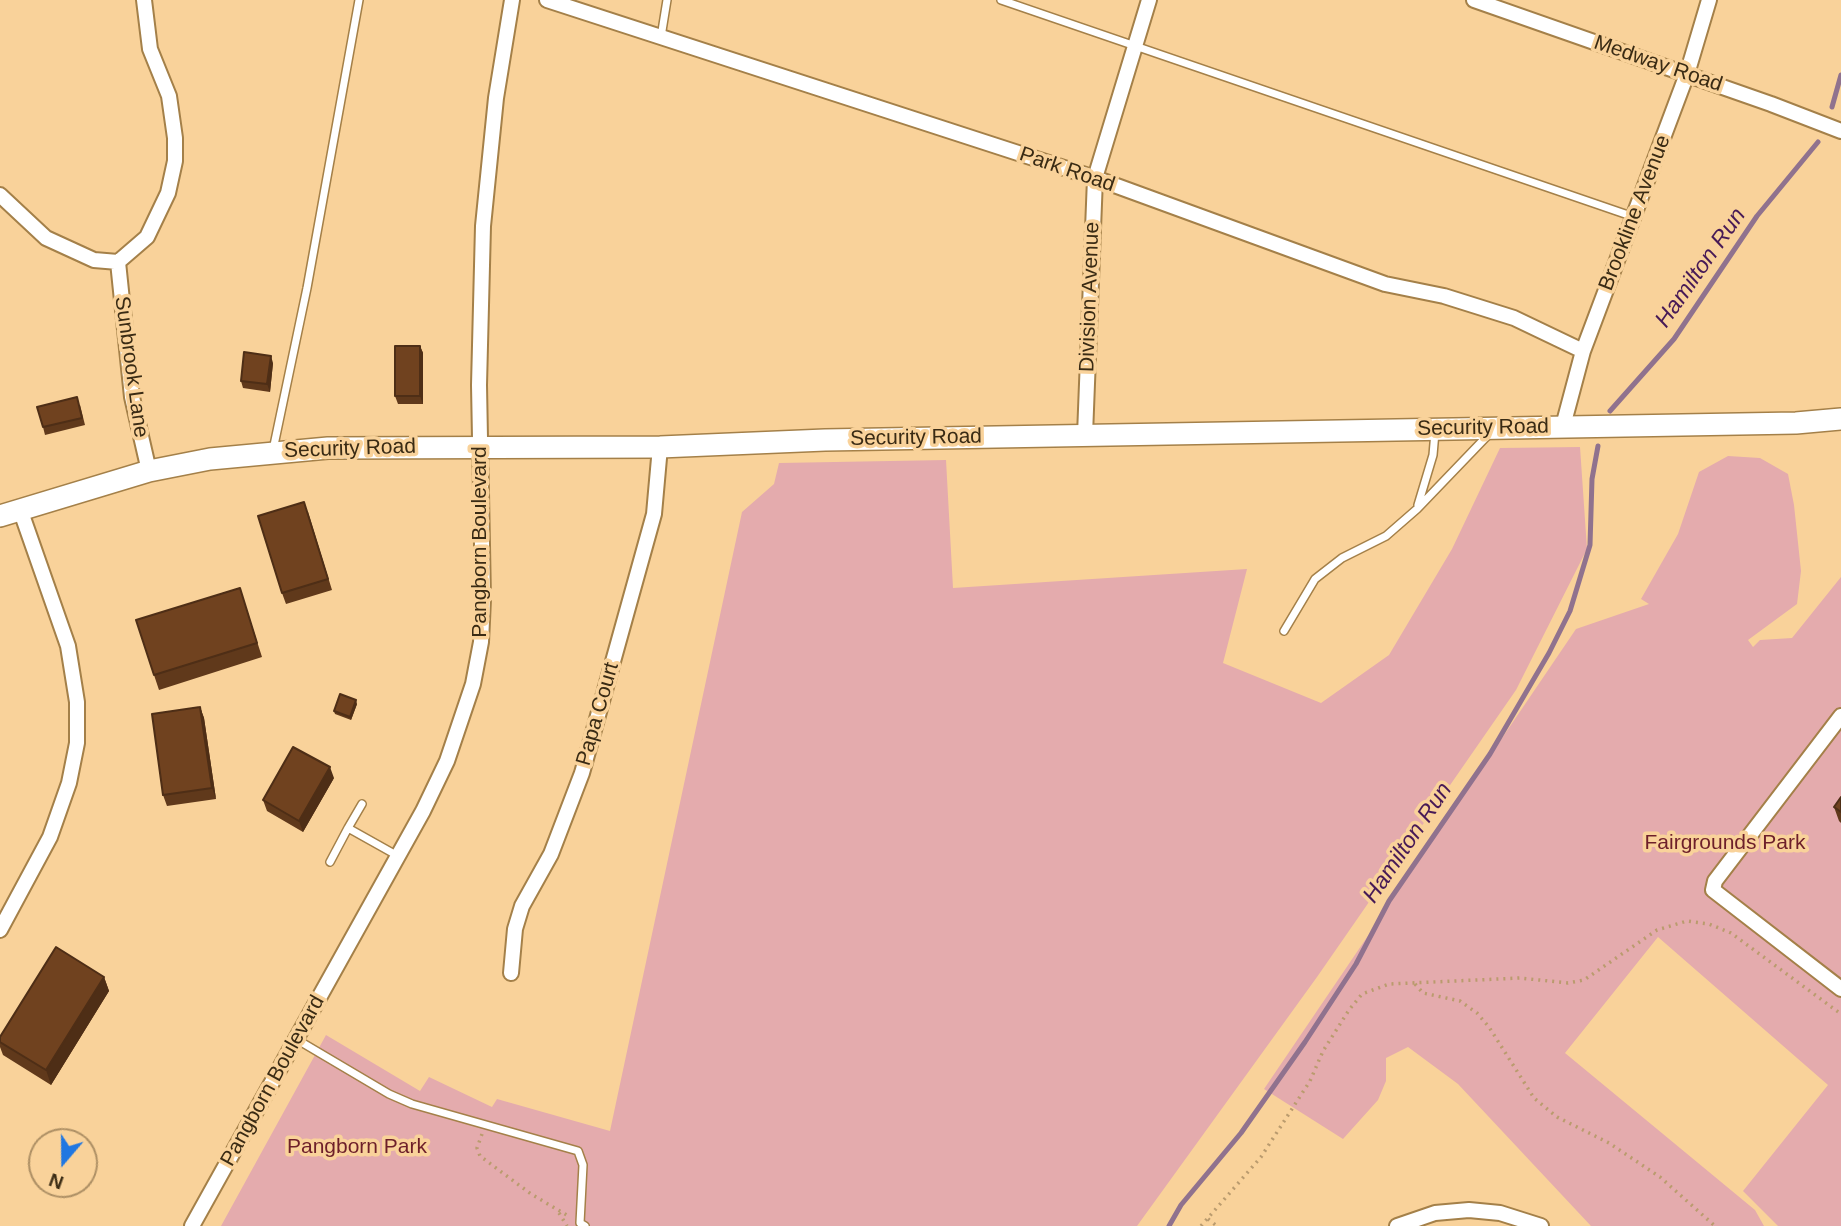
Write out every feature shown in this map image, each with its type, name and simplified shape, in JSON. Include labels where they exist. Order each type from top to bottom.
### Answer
[{"type":"street","points":[[0,195],[46,239],[94,260],[118,262],[153,228],[168,193],[175,161],[173,115],[150,49],[144,0]]},
{"type":"street","name":"Pangborn Boulevard","points":[[192,1226],[398,856],[447,761],[473,684],[481,642],[482,610],[483,226],[496,98],[512,0]]},
{"type":"street","name":"Park Road","points":[[547,0],[1096,178],[1385,284],[1444,296],[1514,318],[1583,351]]},
{"type":"street","name":"Division Avenue","points":[[1085,435],[1096,178],[1149,0]]},
{"type":"street","name":"Medway Road","points":[[1474,0],[1841,131]]},
{"type":"street","name":"Brookline Avenue","points":[[1563,426],[1583,351],[1687,74],[1709,0]]},
{"type":"street","name":"Sunbrook Lane","points":[[118,262],[132,397],[149,471]]},
{"type":"street","name":"Security Road","points":[[10,512],[149,471],[272,452],[481,445],[660,447],[1085,435],[1796,423],[1841,419]]},
{"type":"street","name":"Papa Court","points":[[511,973],[515,929],[522,906],[551,854],[589,747],[654,514],[660,447]]},
{"type":"street","points":[[0,930],[50,837],[69,783],[77,743],[77,702],[68,646],[10,512]]},
{"type":"street","points":[[1841,716],[1715,881],[1713,890],[1841,989]]},
{"type":"street","points":[[1397,1226],[1435,1213],[1469,1210],[1500,1213],[1541,1226]]},
{"type":"lane","points":[[272,452],[307,288],[359,0]]},
{"type":"lane","points":[[662,37],[667,0]]},
{"type":"lane","points":[[1000,0],[1634,217]]},
{"type":"lane","points":[[1284,631],[1315,579],[1342,558],[1386,536],[1417,509],[1495,427]]},
{"type":"lane","points":[[1417,509],[1433,455],[1435,428]]},
{"type":"lane","points":[[330,862],[362,804]]},
{"type":"lane","points":[[348,828],[398,856]]},
{"type":"lane","points":[[296,1039],[389,1094],[433,1111],[578,1151],[583,1165],[583,1225]]},
{"type":"path","points":[[1201,1226],[1261,1157],[1310,1081],[1337,1026],[1362,994],[1389,984],[1520,978],[1568,983],[1584,980],[1657,930],[1687,921],[1709,924],[1731,933],[1841,1014]]},
{"type":"path","points":[[1414,983],[1423,993],[1460,1001],[1477,1013],[1489,1027],[1534,1098],[1557,1117],[1609,1143],[1660,1178],[1715,1226]]},
{"type":"path","points":[[485,1125],[477,1148],[481,1156],[557,1210],[583,1225]]},
{"type":"path","points":[[557,1210],[567,1226]]},
{"type":"path","points":[[1208,1219],[1217,1226]]},
{"type":"green space","name":"Pangborn Park","points":[[1580,447],[1587,549],[1516,690],[1317,977],[1137,1226],[221,1226],[326,1035],[420,1091],[429,1077],[492,1107],[497,1099],[610,1131],[742,512],[774,484],[779,463],[946,460],[953,588],[1247,569],[1223,663],[1321,703],[1389,655],[1452,549],[1500,448]]},
{"type":"green space","name":"Fairgrounds Park","points":[[1728,456],[1760,458],[1788,474],[1794,505],[1801,571],[1797,604],[1748,640],[1753,647],[1760,640],[1792,638],[1841,577],[1841,1226],[1778,1226],[1743,1191],[1828,1085],[1658,937],[1565,1053],[1755,1210],[1764,1226],[1591,1226],[1458,1084],[1408,1047],[1386,1058],[1386,1081],[1378,1100],[1343,1139],[1264,1089],[1576,629],[1649,604],[1641,599],[1678,534],[1699,472]]},
{"type":"building","points":[[395,346],[420,346],[420,396],[395,396]]},
{"type":"building","points":[[244,352],[271,356],[267,384],[241,381]]},
{"type":"building","points":[[77,397],[82,418],[43,427],[37,407]]},
{"type":"building","points":[[304,502],[328,579],[282,593],[258,516]]},
{"type":"building","points":[[240,588],[257,643],[154,675],[136,620]]},
{"type":"building","points":[[340,694],[356,700],[350,717],[334,711]]},
{"type":"building","points":[[200,707],[212,788],[163,795],[152,714]]},
{"type":"building","points":[[293,747],[330,767],[299,821],[263,800]]},
{"type":"building","points":[[1841,797],[1841,812],[1834,807]]},
{"type":"building","points":[[56,947],[104,977],[46,1070],[0,1042],[0,1037]]},
{"type":"waterway","name":"Hamilton Run","points":[[1832,107],[1841,75]]},
{"type":"waterway","name":"Hamilton Run","points":[[1610,411],[1674,339],[1757,216],[1818,142]]},
{"type":"waterway","name":"Hamilton Run","points":[[1169,1226],[1181,1205],[1241,1133],[1305,1042],[1356,964],[1389,901],[1490,754],[1549,653],[1570,611],[1590,545],[1592,479],[1598,446]]}]
